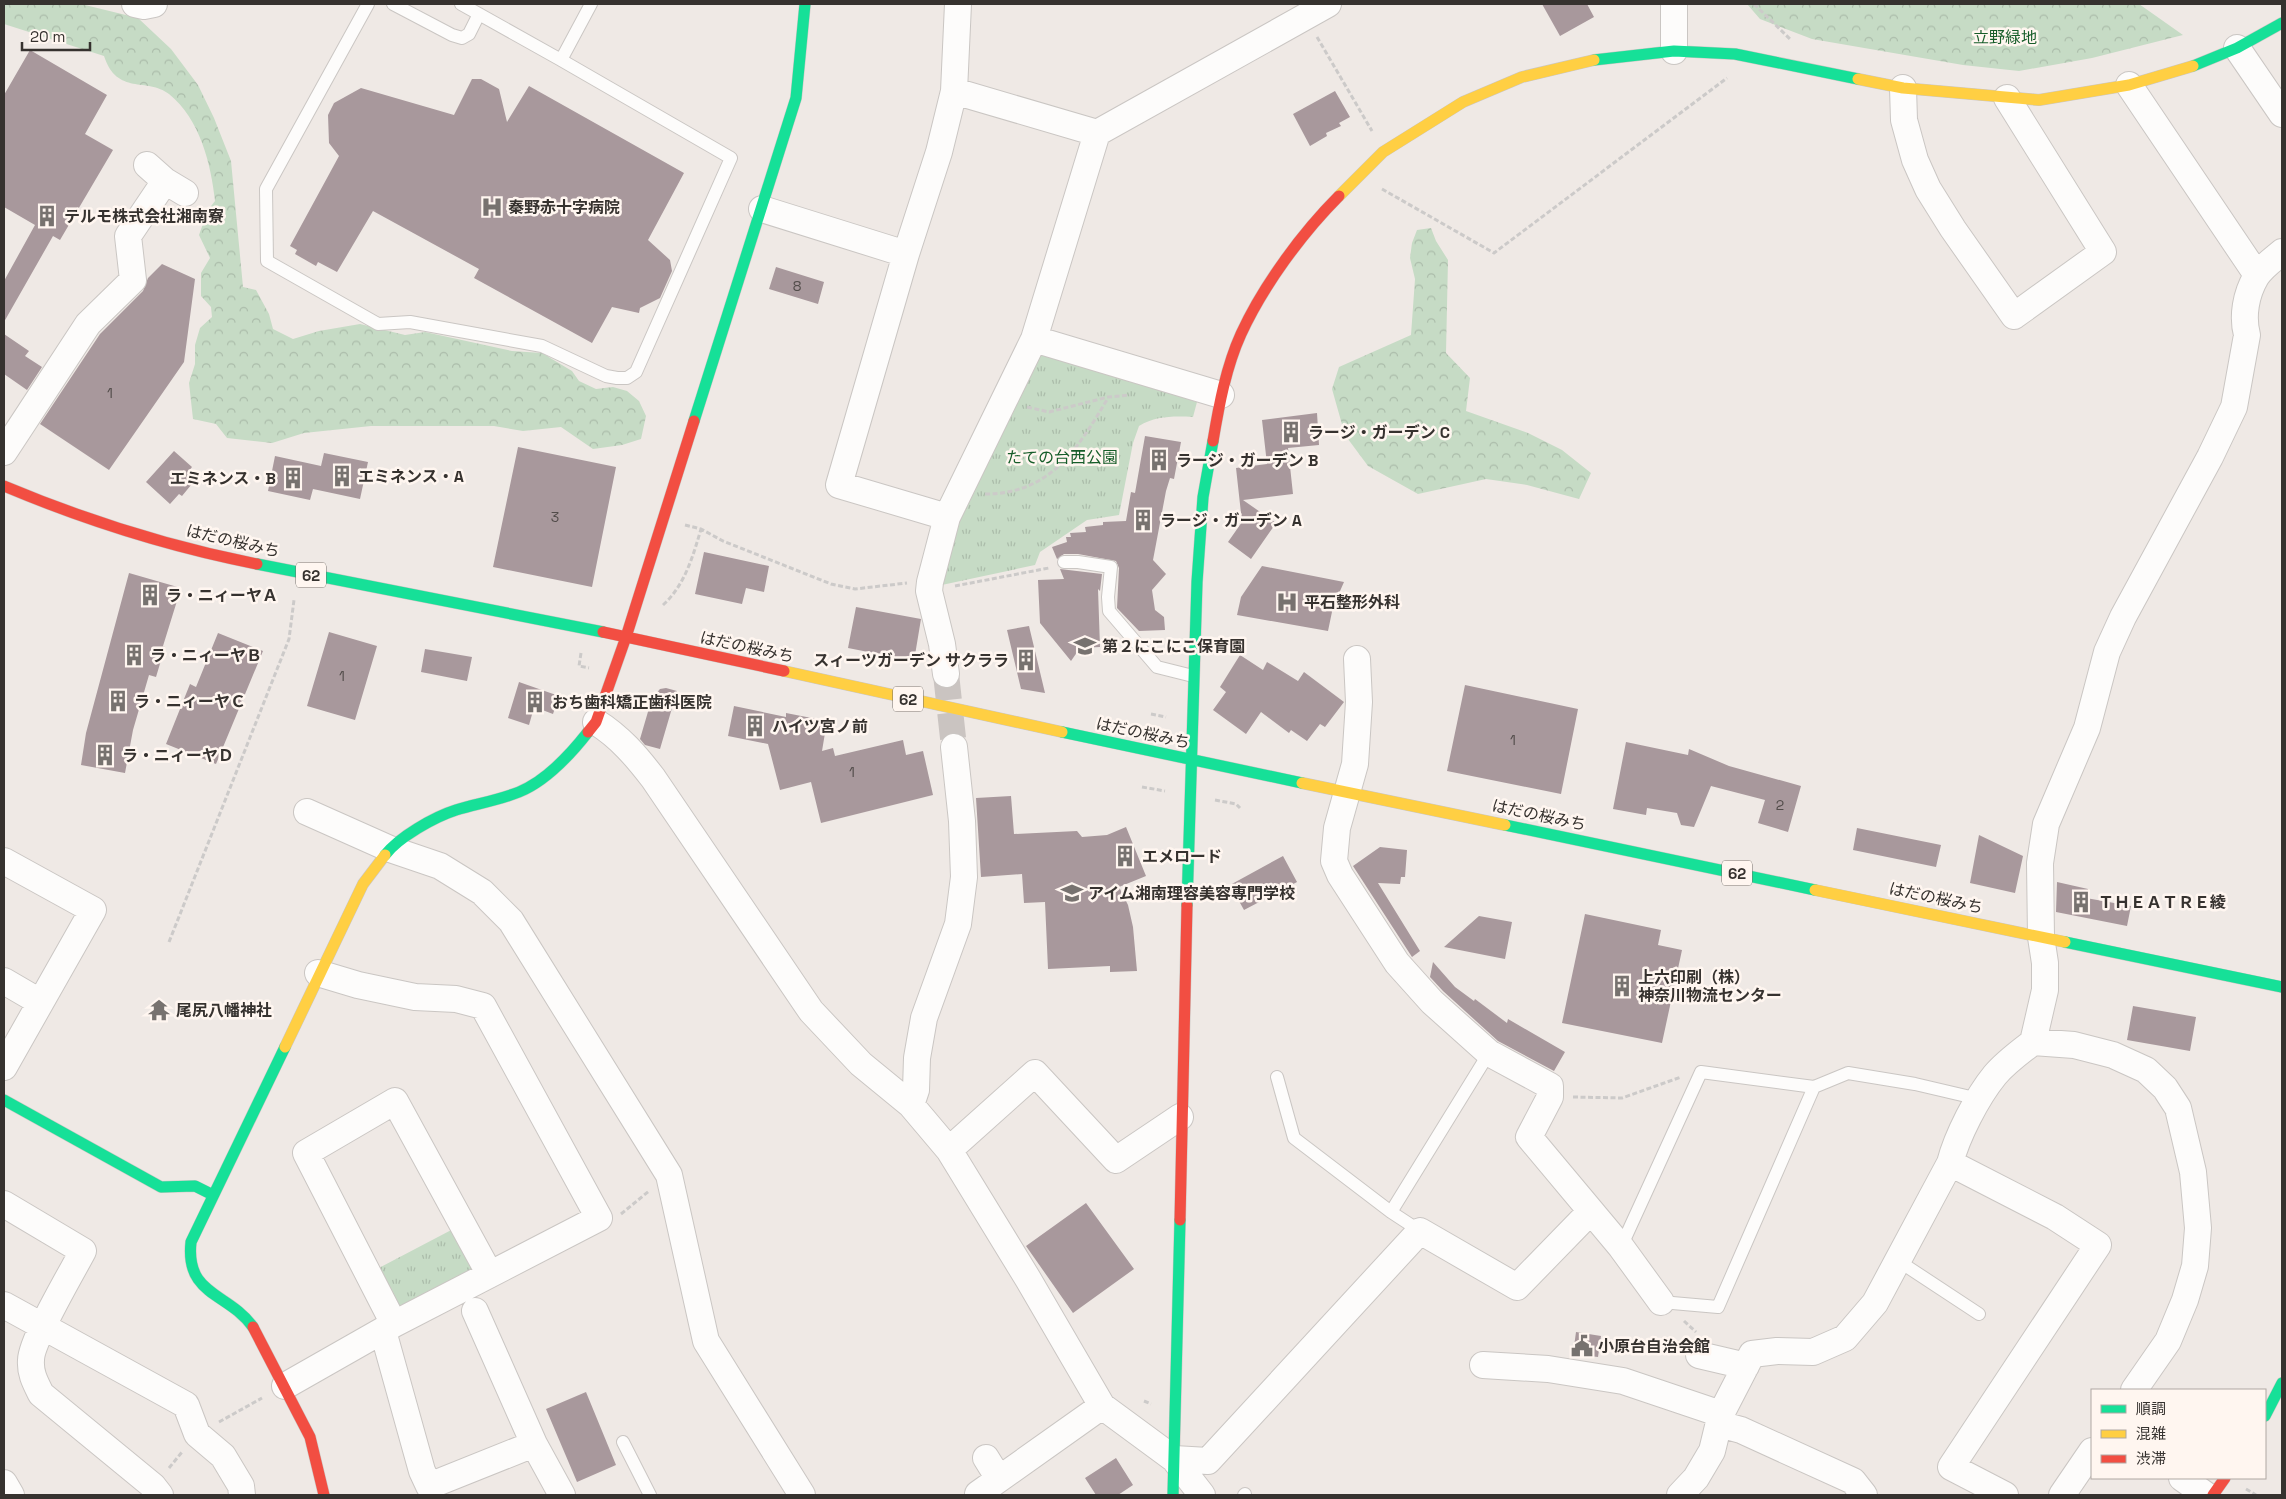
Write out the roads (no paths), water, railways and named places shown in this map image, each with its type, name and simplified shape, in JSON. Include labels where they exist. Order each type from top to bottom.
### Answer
[{"type":"street","points":[[135,4],[144,6],[154,4]]},
{"type":"street","points":[[324,1495],[310,1437],[257,1332],[245,1317],[210,1293],[196,1276],[189,1251],[191,1242],[318,973],[363,884],[390,849],[417,829],[453,812],[519,792],[538,782],[574,750],[596,722],[626,637],[796,98],[805,4]]},
{"type":"street","points":[[947,517],[839,485],[906,254],[939,152],[954,92],[958,4]]},
{"type":"street","points":[[946,674],[942,644],[929,591],[938,585],[947,517],[1034,340],[1097,133],[1328,4]]},
{"type":"street","points":[[1674,4],[1674,51]]},
{"type":"street","points":[[1173,1495],[1180,1117],[1193,676],[1203,497],[1221,395],[1242,334],[1280,267],[1326,209],[1383,152],[1462,102],[1522,77],[1585,61],[1674,51],[1734,54],[1902,88],[2039,100],[2130,85],[2188,68],[2237,48],[2282,23]]},
{"type":"street","points":[[2237,48],[2282,114]]},
{"type":"street","points":[[2130,85],[2257,275]]},
{"type":"street","points":[[1902,88],[1904,120],[1915,160],[1928,189],[2014,316],[2104,252],[2007,98]]},
{"type":"street","points":[[954,92],[1097,133]]},
{"type":"street","points":[[4,452],[88,324],[133,280],[128,236],[166,180]]},
{"type":"street","points":[[762,209],[906,254]]},
{"type":"street","points":[[1680,1495],[1696,1478],[1712,1451],[1720,1419],[1752,1354],[1777,1351],[1813,1352],[1845,1338],[1875,1303],[1950,1163],[1953,1150],[1979,1099],[1995,1075],[2033,1042],[2045,990],[2045,963],[2041,937],[2040,863],[2046,824],[2087,728],[2107,652],[2119,626],[2210,457],[2234,407],[2248,335],[2244,324],[2250,291],[2257,275],[2282,252]]},
{"type":"street","points":[[1034,340],[1221,395]]},
{"type":"street","name":"はだの桜みち","points":[[4,486],[63,511],[210,554],[626,637],[1191,760],[2282,987]]},
{"type":"street","points":[[1357,659],[1359,702],[1355,764],[1337,828],[1334,861],[1340,875],[1397,963],[1411,981],[1489,1053],[1520,1068],[1550,1086],[1550,1097],[1529,1137],[1621,1247],[1661,1302]]},
{"type":"street","points":[[596,722],[616,735],[628,746],[654,778],[810,1011],[861,1064],[911,1105],[949,1150],[1102,1406],[1174,1459],[1202,1495]]},
{"type":"street","points":[[911,1105],[916,1090],[917,1058],[924,1018],[958,924],[964,877],[962,821],[954,747]]},
{"type":"street","points":[[307,812],[390,849],[440,866],[482,892],[511,921],[670,1175],[706,1341],[802,1495]]},
{"type":"street","points":[[4,861],[93,910],[4,1067]]},
{"type":"street","points":[[285,1386],[490,1273],[599,1218],[483,1006],[456,999],[414,997],[358,985],[318,973]]},
{"type":"street","points":[[4,981],[40,1002]]},
{"type":"street","points":[[2033,1042],[2074,1045],[2113,1055],[2146,1070],[2165,1088],[2178,1108],[2193,1172],[2198,1228],[2195,1266],[2185,1300],[2168,1341],[2135,1389]]},
{"type":"street","points":[[949,1150],[1035,1073],[1116,1160],[1180,1117]]},
{"type":"street","points":[[490,1273],[395,1101],[306,1153],[389,1328],[422,1471],[429,1486],[534,1444]]},
{"type":"street","points":[[6,1108],[161,1187],[194,1186],[213,1194]]},
{"type":"street","points":[[1950,1163],[2055,1217],[2098,1245],[1951,1467],[2005,1495]]},
{"type":"street","points":[[4,1204],[83,1251],[44,1327],[31,1358],[32,1376],[41,1394],[157,1491]]},
{"type":"street","points":[[1174,1459],[1208,1462],[1420,1231],[1517,1287],[1590,1212]]},
{"type":"street","points":[[4,1305],[186,1405],[197,1434],[223,1456],[241,1486],[242,1495]]},
{"type":"street","points":[[475,1311],[534,1444],[562,1495]]},
{"type":"street","points":[[1699,1355],[1746,1366]]},
{"type":"street","points":[[1483,1365],[1548,1369],[1623,1381],[1720,1419],[1854,1481],[1864,1495]]},
{"type":"street","points":[[2266,1414],[2282,1383]]},
{"type":"street","points":[[978,1494],[992,1468],[1102,1406]]},
{"type":"street","points":[[2062,1495],[2091,1452]]},
{"type":"street","points":[[2183,1479],[2206,1495]]},
{"type":"street","points":[[2213,1495],[2224,1479]]},
{"type":"lane","points":[[368,4],[266,189],[267,262],[378,324],[410,322],[542,346],[606,376],[627,378],[636,372],[731,158],[461,4]]},
{"type":"lane","points":[[392,4],[452,35],[462,38],[469,34],[479,14]]},
{"type":"lane","points":[[561,60],[591,4]]},
{"type":"lane","points":[[1064,562],[1111,567],[1108,597],[1109,611],[1157,667],[1193,676]]},
{"type":"lane","points":[[1391,1212],[1489,1053]]},
{"type":"lane","points":[[1621,1247],[1700,1072],[1814,1087],[1848,1074],[1915,1084],[1979,1099]]},
{"type":"lane","points":[[1277,1077],[1294,1138],[1391,1212],[1420,1231]]},
{"type":"lane","points":[[1661,1302],[1718,1308],[1814,1087]]},
{"type":"lane","points":[[1897,1260],[1979,1314]]},
{"type":"lane","points":[[623,1442],[650,1495]]},
{"type":"tunnel","points":[[946,674],[954,747]]},
{"type":"place","name":"秦野赤十字病院","points":[[492,207]]},
{"type":"place","name":"テルモ株式会社湘南寮","points":[[47,216]]},
{"type":"place","name":"ラージ・ガーデン C","points":[[1291,432]]},
{"type":"place","name":"ラージ・ガーデン B","points":[[1159,460]]},
{"type":"place","name":"エミネンス・A","points":[[342,476]]},
{"type":"place","name":"エミネンス・B","points":[[293,478]]},
{"type":"place","name":"ラージ・ガーデン A","points":[[1143,520]]},
{"type":"place","name":"ラ・ニィーヤＡ","points":[[150,595]]},
{"type":"place","name":"平石整形外科","points":[[1287,602]]},
{"type":"place","name":"第２にこにこ保育園","points":[[1085,646]]},
{"type":"place","name":"ラ・ニィーヤＢ","points":[[134,655]]},
{"type":"place","name":"スィーツガーデン サクララ","points":[[1026,660]]},
{"type":"place","name":"ラ・ニィーヤＣ","points":[[118,701]]},
{"type":"place","name":"おち歯科矯正歯科医院","points":[[535,702]]},
{"type":"place","name":"ハイツ宮ノ前","points":[[755,726]]},
{"type":"place","name":"ラ・ニィーヤＤ","points":[[105,755]]},
{"type":"place","name":"エメロード","points":[[1125,856]]},
{"type":"place","name":"アイム湘南理容美容専門学校","points":[[1072,893]]},
{"type":"place","name":"ＴＨＥＡＴＲＥ綾","points":[[2081,902]]},
{"type":"place","name":"上六印刷（株） 神奈川物流センター","points":[[1622,986]]},
{"type":"place","name":"尾尻八幡神社","points":[[159,1010]]},
{"type":"place","name":"小原台自治会館","points":[[1582,1346]]},
{"type":"park label","name":"立野緑地","points":[[2005,37]]},
{"type":"park label","name":"たての台西公園","points":[[1062,457]]}]
